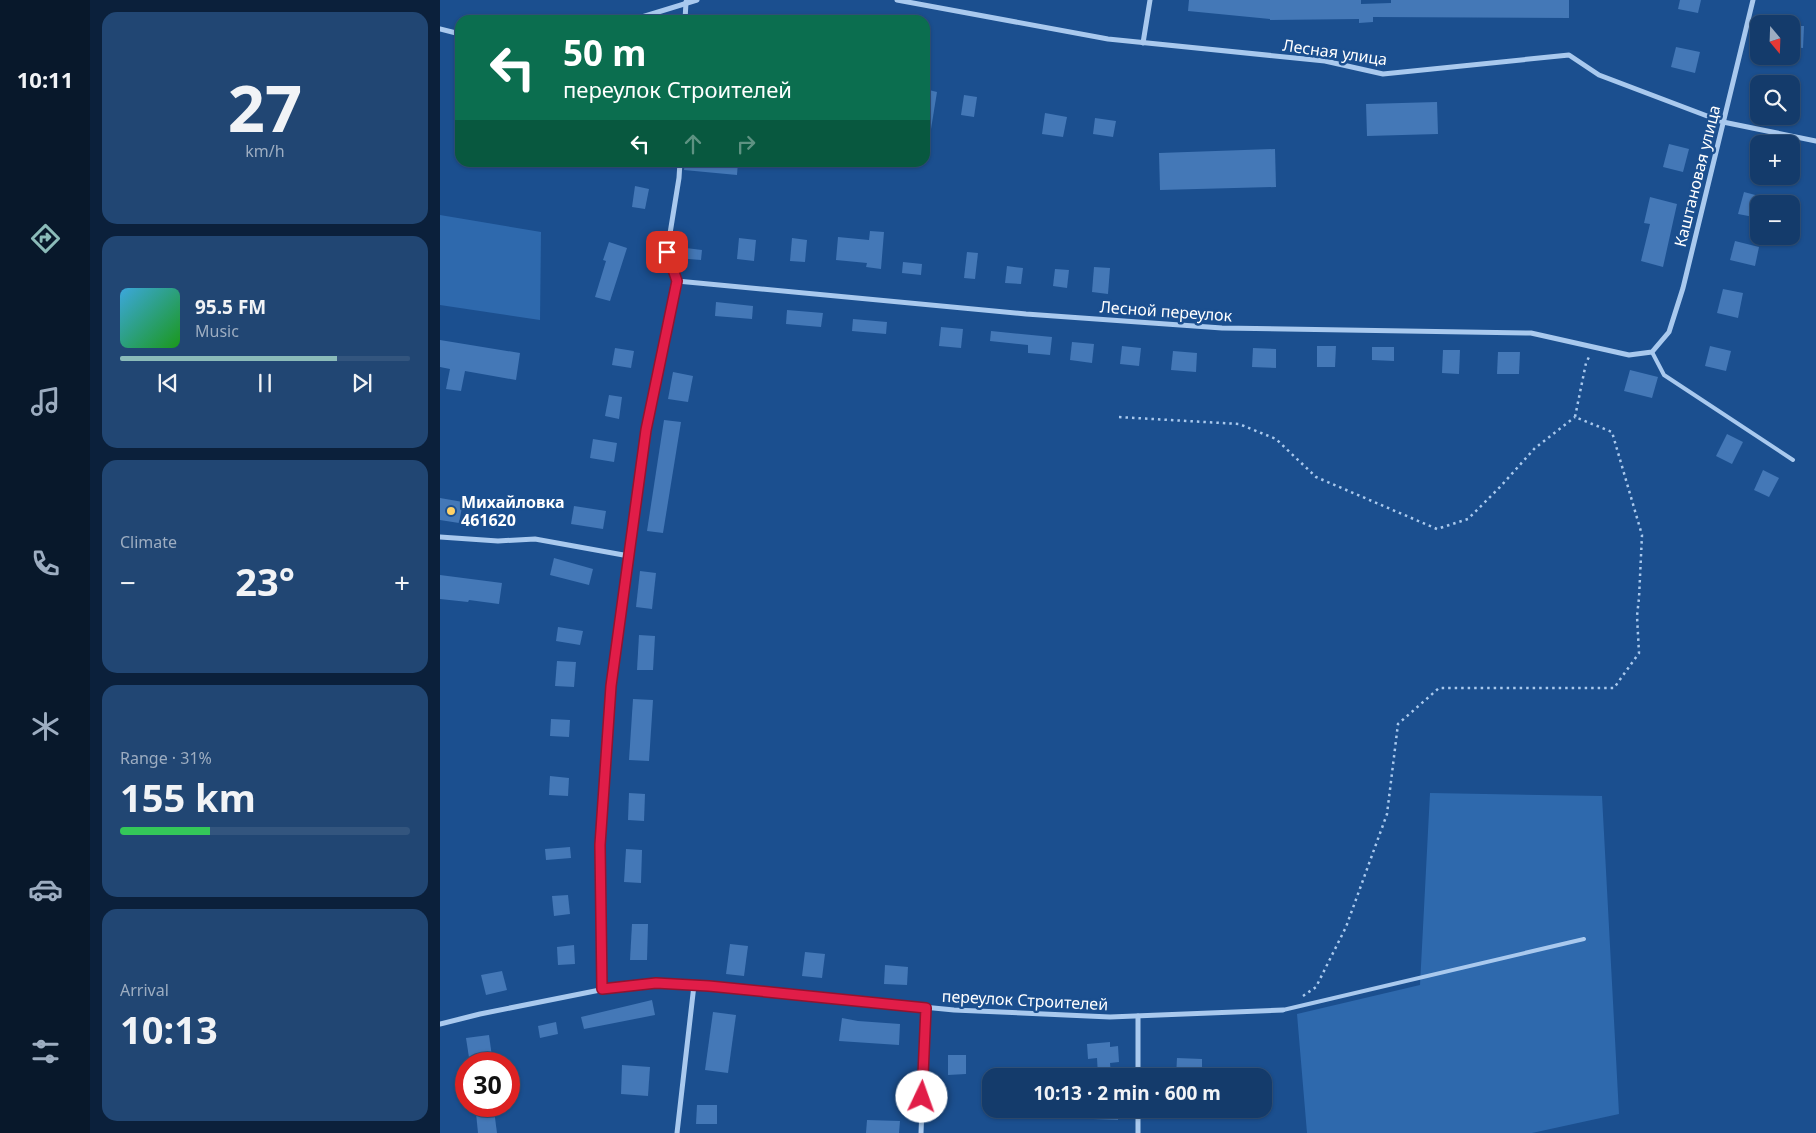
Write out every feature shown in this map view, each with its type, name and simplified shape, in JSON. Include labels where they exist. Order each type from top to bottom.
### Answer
[{"type":"street","points":[[647,15],[697,0]]},
{"type":"street","name":"Лесная улица","points":[[897,0],[1108,39],[1325,61],[1383,74],[1569,56],[1599,75],[1723,122],[1816,141]]},
{"type":"street","points":[[1143,42],[1150,0]]},
{"type":"street","name":"Каштановая улица","points":[[1652,352],[1668,332],[1683,288],[1753,0]]},
{"type":"street","points":[[685,15],[686,2]]},
{"type":"street","points":[[440,29],[455,33]]},
{"type":"street","points":[[602,989],[600,845],[611,686],[646,430],[677,281],[667,252],[680,167]]},
{"type":"street","name":"Лесной переулок","points":[[677,281],[1026,314],[1222,328],[1531,333],[1629,355],[1652,352]]},
{"type":"street","points":[[440,537],[498,540],[535,539],[629,556]]},
{"type":"street","name":"переулок Строителей","points":[[440,1024],[602,989],[656,983],[963,1011],[1110,1017],[1284,1010]]},
{"type":"street","points":[[677,1133],[694,985]]},
{"type":"street","points":[[921,1133],[926,1008]]},
{"type":"street","points":[[1138,1016],[1138,1068]]},
{"type":"street","points":[[1138,1118],[1138,1133]]},
{"type":"lane","points":[[1652,352],[1664,375],[1793,460]]},
{"type":"lane","points":[[1284,1010],[1584,938]]},
{"type":"path","points":[[1119,416],[1239,424],[1276,439],[1316,477],[1437,529],[1468,519],[1535,448],[1576,417],[1586,363],[1594,347]]},
{"type":"path","points":[[1300,998],[1316,987],[1346,927],[1387,814],[1398,724],[1440,688],[1614,688],[1639,653],[1637,616],[1642,536],[1612,432],[1576,417]]},
{"type":"shaded area","points":[[440,215],[541,232],[540,320],[440,305]]},
{"type":"shaded area","points":[[1430,793],[1602,796],[1619,1114],[1532,1133],[1307,1133],[1297,1014],[1420,985]]},
{"type":"building","points":[[1189,0],[1361,0],[1361,4],[1391,3],[1391,0],[1569,0],[1569,18],[1373,17],[1373,22],[1359,23],[1359,19],[1270,20],[1188,11]]},
{"type":"building","points":[[1680,0],[1701,0],[1698,13],[1678,9]]},
{"type":"building","points":[[1800,26],[1804,26],[1803,48],[1800,48]]},
{"type":"building","points":[[1676,47],[1700,52],[1695,73],[1671,67]]},
{"type":"building","points":[[930,90],[937,92],[930,129]]},
{"type":"building","points":[[964,95],[977,97],[974,117],[961,115]]},
{"type":"building","points":[[1437,102],[1438,134],[1367,136],[1366,104]]},
{"type":"building","points":[[1045,113],[1067,117],[1063,137],[1042,134]]},
{"type":"building","points":[[1095,118],[1116,121],[1113,137],[1093,134]]},
{"type":"building","points":[[1669,144],[1689,149],[1683,172],[1663,167]]},
{"type":"building","points":[[1275,149],[1276,187],[1160,190],[1159,153]]},
{"type":"building","points":[[684,167],[738,167],[737,175],[684,170]]},
{"type":"building","points":[[635,186],[649,189],[645,209],[632,207]]},
{"type":"building","points":[[1744,192],[1755,195],[1750,195],[1750,216],[1738,214]]},
{"type":"building","points":[[1650,197],[1677,204],[1663,267],[1641,261],[1650,224],[1644,223]]},
{"type":"building","points":[[870,231],[884,232],[881,269],[866,267],[867,263],[836,260],[838,237],[869,240]]},
{"type":"building","points":[[739,238],[756,240],[754,261],[737,259]]},
{"type":"building","points":[[792,238],[807,240],[805,262],[790,261]]},
{"type":"building","points":[[1735,241],[1759,247],[1755,266],[1730,260]]},
{"type":"building","points":[[609,242],[627,248],[610,301],[595,297],[606,261],[603,260]]},
{"type":"building","points":[[678,247],[702,250],[701,260],[677,258]]},
{"type":"building","points":[[967,252],[978,253],[975,279],[964,278]]},
{"type":"building","points":[[903,262],[922,264],[921,275],[902,273]]},
{"type":"building","points":[[1007,266],[1023,268],[1021,284],[1005,283]]},
{"type":"building","points":[[1094,267],[1110,268],[1108,294],[1092,292]]},
{"type":"building","points":[[1055,269],[1069,270],[1067,288],[1053,286]]},
{"type":"building","points":[[1723,289],[1743,293],[1738,318],[1717,313]]},
{"type":"building","points":[[716,302],[753,306],[752,319],[715,316]]},
{"type":"building","points":[[787,310],[823,313],[821,327],[786,324]]},
{"type":"building","points":[[853,319],[887,322],[886,334],[852,331]]},
{"type":"building","points":[[941,327],[963,329],[961,348],[939,346]]},
{"type":"building","points":[[991,331],[1052,337],[1050,355],[1028,353],[1028,345],[990,341]]},
{"type":"building","points":[[440,340],[520,353],[516,380],[465,371],[461,391],[446,389],[450,369],[440,367]]},
{"type":"building","points":[[1072,342],[1094,344],[1092,363],[1070,360]]},
{"type":"building","points":[[1122,346],[1141,348],[1139,366],[1120,364]]},
{"type":"building","points":[[1317,346],[1336,346],[1335,367],[1317,367]]},
{"type":"building","points":[[1710,346],[1731,351],[1726,371],[1705,366]]},
{"type":"building","points":[[1372,347],[1394,347],[1394,361],[1372,360]]},
{"type":"building","points":[[615,348],[634,351],[631,368],[612,365]]},
{"type":"building","points":[[1253,348],[1276,349],[1276,368],[1252,367]]},
{"type":"building","points":[[1443,350],[1460,350],[1459,374],[1442,373]]},
{"type":"building","points":[[1173,351],[1197,353],[1196,372],[1171,370]]},
{"type":"building","points":[[1498,352],[1520,352],[1519,374],[1497,374]]},
{"type":"building","points":[[1630,370],[1658,377],[1652,398],[1624,391]]},
{"type":"building","points":[[673,372],[693,376],[688,402],[668,399]]},
{"type":"building","points":[[609,395],[622,397],[619,419],[605,416]]},
{"type":"building","points":[[664,420],[681,422],[663,533],[647,531]]},
{"type":"building","points":[[1727,434],[1743,442],[1732,464],[1716,456]]},
{"type":"building","points":[[593,439],[617,443],[614,462],[590,458]]},
{"type":"building","points":[[1763,470],[1779,478],[1769,497],[1754,490]]},
{"type":"building","name":"Михайловка 461620","points":[[440,498],[463,502],[459,523],[440,520]]},
{"type":"building","points":[[574,506],[606,511],[603,529],[571,524]]},
{"type":"building","points":[[554,558],[593,569],[589,585],[550,575]]},
{"type":"building","points":[[640,571],[656,573],[652,609],[636,607]]},
{"type":"building","points":[[440,575],[502,583],[499,604],[440,599]]},
{"type":"building","points":[[558,627],[583,631],[580,645],[556,641]]},
{"type":"building","points":[[639,635],[655,636],[653,670],[637,670]]},
{"type":"building","points":[[557,661],[576,662],[574,687],[555,686]]},
{"type":"building","points":[[633,699],[653,700],[649,761],[629,760]]},
{"type":"building","points":[[551,719],[570,720],[569,737],[550,736]]},
{"type":"building","points":[[550,776],[569,778],[568,796],[549,795]]},
{"type":"building","points":[[629,793],[645,794],[644,821],[628,820]]},
{"type":"building","points":[[570,847],[571,858],[546,860],[545,849]]},
{"type":"building","points":[[626,849],[642,850],[641,883],[624,882]]},
{"type":"building","points":[[568,895],[570,914],[554,916],[552,896]]},
{"type":"building","points":[[632,924],[648,924],[647,960],[630,960]]},
{"type":"building","points":[[730,944],[748,946],[744,976],[726,974]]},
{"type":"building","points":[[574,945],[575,964],[558,965],[557,947]]},
{"type":"building","points":[[805,952],[825,954],[822,978],[802,976]]},
{"type":"building","points":[[885,965],[908,967],[907,985],[884,984]]},
{"type":"building","points":[[502,971],[507,990],[486,995],[481,975]]},
{"type":"building","points":[[652,1000],[655,1015],[584,1029],[581,1017]]},
{"type":"building","points":[[713,1012],[736,1015],[728,1073],[705,1070]]},
{"type":"building","points":[[842,1018],[900,1024],[899,1045],[839,1041]]},
{"type":"building","points":[[556,1022],[558,1034],[540,1038],[538,1026]]},
{"type":"building","points":[[489,1035],[491,1052],[468,1052],[466,1038]]},
{"type":"building","points":[[1110,1042],[1110,1047],[1118,1046],[1119,1062],[1110,1063],[1110,1068],[1098,1068],[1097,1058],[1088,1059],[1087,1044]]},
{"type":"building","points":[[948,1055],[966,1055],[966,1074],[948,1075]]},
{"type":"building","points":[[1177,1058],[1202,1059],[1202,1068],[1176,1068]]},
{"type":"building","points":[[622,1065],[650,1067],[648,1096],[621,1094]]},
{"type":"building","points":[[697,1105],[717,1105],[717,1124],[696,1124]]},
{"type":"building","points":[[476,1117],[495,1117],[497,1133],[478,1133]]},
{"type":"building","points":[[1093,1118],[1118,1118],[1118,1120]]},
{"type":"building","points":[[867,1120],[900,1121],[899,1133],[866,1133]]},
{"type":"place","name":"Михайловка 461620","points":[[451,511]]},
{"type":"route","points":[[667,252],[677,281],[646,430],[611,686],[600,845],[602,989],[656,983],[709,986],[926,1008],[922,1097]]}]
